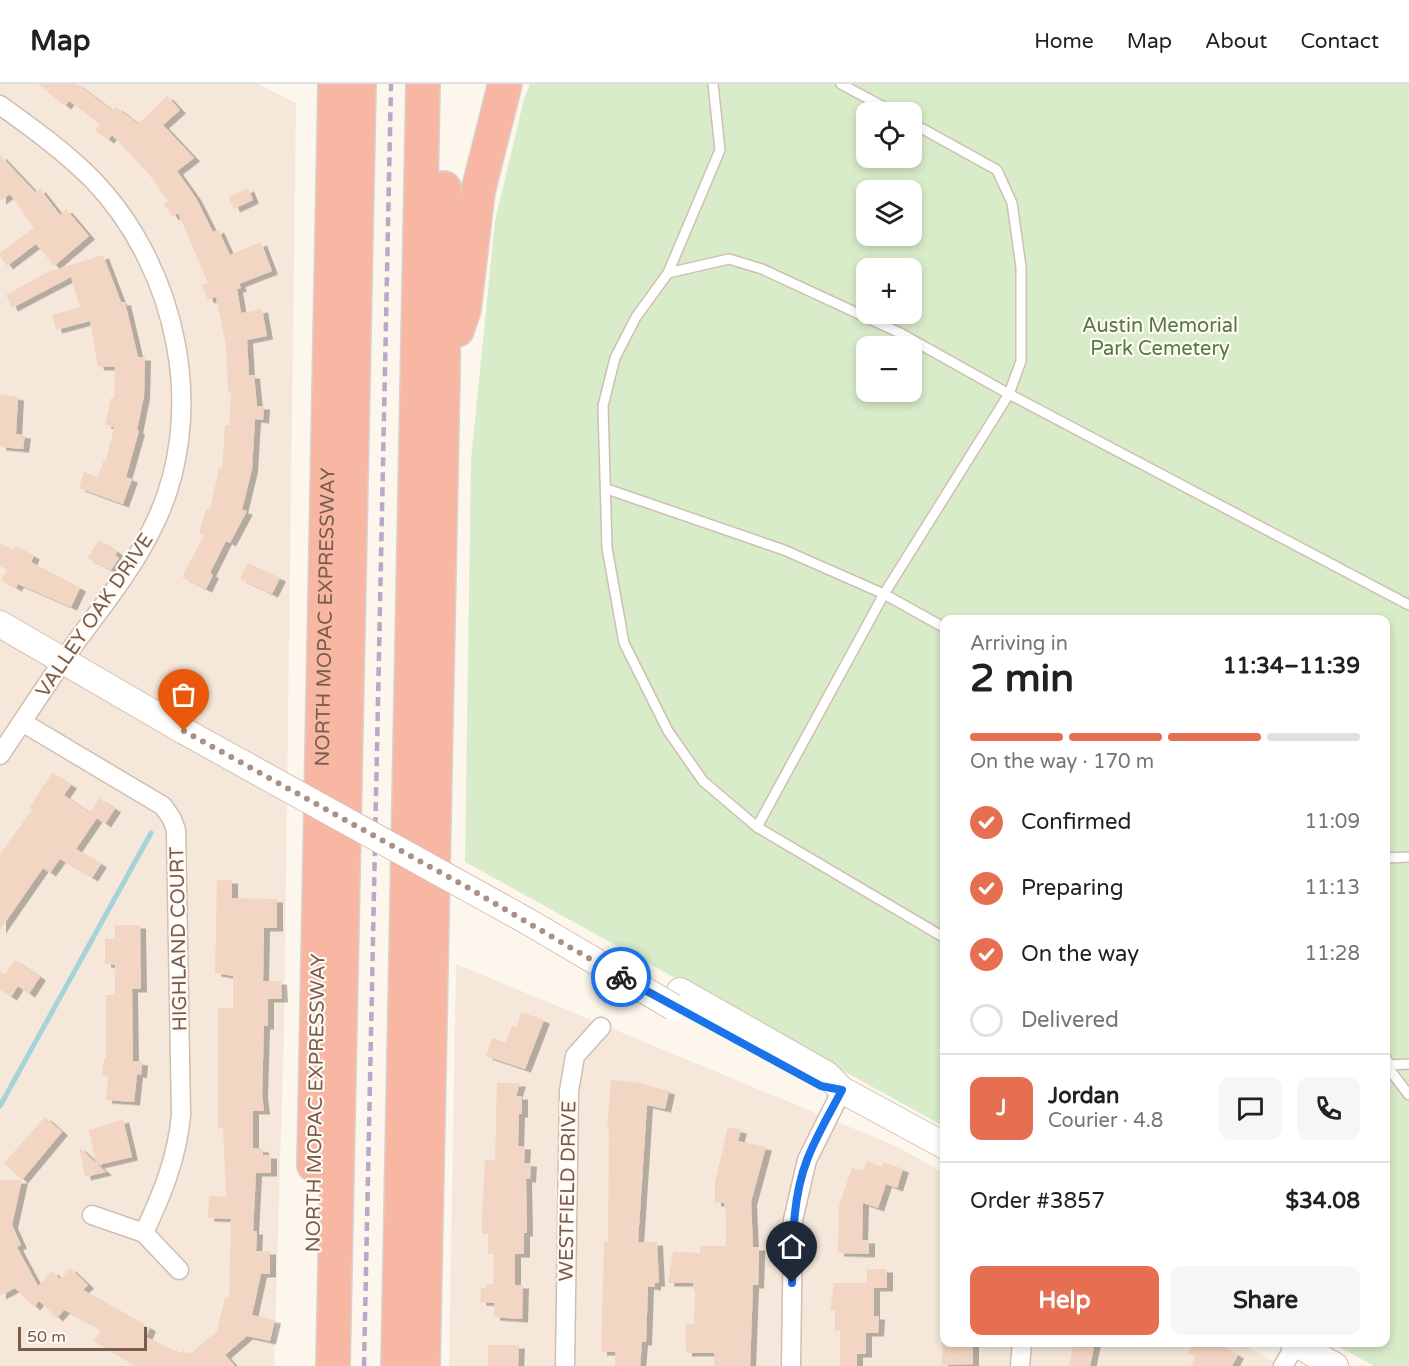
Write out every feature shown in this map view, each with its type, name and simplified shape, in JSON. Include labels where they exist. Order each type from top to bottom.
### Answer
[{"type":"highway","points":[[333,1366],[359,84]]},
{"type":"highway","points":[[443,372],[464,309],[478,191],[505,84]]},
{"type":"highway","name":"NORTH MOPAC EXPRESSWAY","points":[[310,1366],[333,93]]},
{"type":"highway","points":[[423,1366],[443,372],[434,96]]},
{"type":"highway","points":[[398,1366],[434,96]]},
{"type":"street","name":"VALLEY OAK DRIVE","points":[[0,105],[56,146],[93,180],[127,224],[164,295],[176,344],[183,389],[181,425],[175,458],[153,528],[129,569],[64,659],[0,755]]},
{"type":"street","points":[[0,624],[64,659],[93,666],[188,724],[461,864],[676,999],[826,1074],[842,1090],[940,1143]]},
{"type":"street","name":"HIGHLAND COURT","points":[[22,722],[163,806],[176,830],[181,1115],[179,1142],[171,1173],[144,1233]]},
{"type":"street","name":"WESTFIELD DRIVE","points":[[565,1366],[569,1091],[575,1056],[602,1028]]},
{"type":"street","points":[[791,1366],[793,1220],[807,1160],[842,1090]]},
{"type":"street","points":[[92,1215],[144,1233],[179,1270]]},
{"type":"street","points":[[1020,1366],[1022,1347]]},
{"type":"street","points":[[1283,1366],[1293,1347]]},
{"type":"street","points":[[1302,1347],[1335,1366]]},
{"type":"lane","points":[[713,84],[720,150],[668,273],[636,317],[615,358],[603,406],[607,548],[624,643],[668,731],[702,781],[757,827],[940,935]]},
{"type":"lane","points":[[841,84],[874,102]]},
{"type":"lane","points":[[757,827],[884,594],[1009,394],[1021,361],[1021,267],[1012,203],[997,170],[922,129]]},
{"type":"lane","points":[[668,273],[729,259],[762,269],[900,333],[1009,394],[1409,605]]},
{"type":"lane","points":[[607,489],[784,550],[884,594],[940,625]]},
{"type":"lane","points":[[1390,858],[1409,857]]},
{"type":"lane","points":[[1390,1063],[1409,1064]]},
{"type":"lane","points":[[1390,1067],[1409,1095]]},
{"type":"shaded area","points":[[0,84],[258,84],[296,103],[284,1034],[274,1366],[0,1366]]},
{"type":"shaded area","points":[[456,964],[898,1147],[940,1171],[940,1347],[1248,1347],[1282,1366],[449,1366]]},
{"type":"green space","name":"Austin Memorial Park Cemetery","points":[[530,84],[1409,84],[1409,1366],[1374,1366],[1339,1347],[1390,1347],[1390,615],[940,615],[940,1124],[465,862],[471,460],[495,221],[524,99]]},
{"type":"building","points":[[38,84],[77,84],[113,111],[116,107],[138,124],[167,96],[180,110],[163,125],[194,158],[177,171],[196,198],[213,232],[218,229],[230,255],[261,242],[272,271],[239,284],[241,288],[237,289],[241,313],[262,309],[267,336],[247,340],[249,375],[254,375],[257,406],[264,406],[263,420],[255,419],[252,469],[242,510],[247,511],[230,543],[226,541],[210,573],[213,575],[206,589],[182,577],[204,535],[199,533],[206,509],[210,510],[219,468],[222,469],[225,425],[229,425],[231,393],[228,393],[226,345],[216,297],[208,300],[202,285],[208,283],[178,213],[173,217],[164,204],[168,201],[148,173],[112,135],[108,140],[95,130],[100,124],[69,101],[65,106]]},
{"type":"building","points":[[0,155],[35,192],[40,189],[60,215],[66,209],[89,236],[54,266],[36,244],[7,266],[0,256],[0,253],[34,228],[10,194],[0,201]]},
{"type":"building","points":[[248,188],[253,200],[234,209],[229,197]]},
{"type":"building","points":[[103,255],[121,302],[125,302],[138,357],[145,357],[144,396],[137,430],[139,431],[126,477],[132,479],[123,504],[79,488],[84,472],[98,477],[104,460],[106,461],[114,427],[105,425],[111,398],[114,398],[115,367],[98,367],[90,321],[56,330],[52,315],[80,307],[71,277],[12,308],[6,295],[48,272]]},
{"type":"building","points":[[0,394],[18,397],[16,434],[25,435],[23,449],[0,447]]},
{"type":"building","points":[[99,540],[117,552],[115,555],[119,558],[111,570],[87,558]]},
{"type":"building","points":[[0,543],[13,551],[16,546],[34,556],[31,562],[80,588],[71,607],[18,584],[16,588],[1,580],[7,570],[0,566]]},
{"type":"building","points":[[248,563],[280,578],[272,594],[240,579]]},
{"type":"building","points":[[52,773],[71,785],[64,795],[90,813],[99,798],[115,809],[105,824],[97,818],[76,849],[101,864],[92,878],[60,859],[50,873],[43,868],[0,930],[0,854],[32,810],[29,808]]},
{"type":"building","points":[[217,880],[232,880],[232,898],[277,899],[277,928],[264,928],[263,981],[281,981],[282,999],[268,999],[268,1026],[264,1026],[262,1094],[264,1111],[253,1111],[253,1148],[263,1149],[263,1155],[271,1155],[271,1173],[256,1173],[253,1231],[257,1231],[256,1251],[270,1251],[270,1274],[261,1274],[252,1315],[275,1320],[270,1341],[247,1336],[225,1355],[235,1366],[136,1366],[94,1341],[101,1329],[64,1310],[57,1318],[39,1301],[34,1307],[15,1288],[0,1296],[0,1180],[22,1180],[12,1225],[21,1245],[17,1247],[38,1286],[52,1271],[60,1279],[70,1268],[88,1285],[83,1290],[150,1328],[146,1337],[180,1353],[184,1350],[189,1355],[217,1331],[225,1297],[229,1298],[231,1219],[208,1218],[209,1196],[226,1197],[223,1128],[218,1128],[218,1008],[233,1008],[233,976],[215,973]]},
{"type":"building","points":[[115,925],[140,925],[141,989],[132,989],[133,1061],[142,1062],[141,1075],[137,1074],[134,1102],[106,1100],[108,1077],[102,1076],[104,1058],[106,1058],[106,995],[115,995],[115,965],[105,964],[105,939],[115,939]]},
{"type":"building","points":[[15,960],[40,977],[29,994],[18,986],[11,997],[0,990],[0,971],[5,975]]},
{"type":"building","points":[[521,1012],[544,1020],[525,1069],[486,1056],[492,1038],[506,1043],[512,1025],[517,1027]]},
{"type":"building","points":[[611,1080],[636,1082],[669,1091],[665,1109],[647,1105],[638,1242],[657,1242],[659,1283],[655,1283],[655,1287],[648,1286],[646,1342],[642,1342],[640,1366],[615,1366],[615,1352],[601,1352],[604,1242],[608,1242],[609,1130],[607,1130]]},
{"type":"building","points":[[497,1083],[520,1083],[516,1096],[522,1096],[518,1146],[525,1146],[524,1163],[531,1163],[530,1179],[526,1179],[527,1233],[524,1233],[524,1254],[515,1254],[515,1285],[523,1285],[522,1319],[494,1317],[494,1303],[480,1302],[481,1288],[486,1288],[486,1284],[493,1284],[494,1254],[488,1254],[488,1234],[482,1234],[482,1217],[485,1160],[495,1160]]},
{"type":"building","points":[[45,1117],[62,1132],[22,1180],[4,1163]]},
{"type":"building","points":[[123,1119],[132,1157],[98,1165],[106,1172],[85,1177],[79,1147],[96,1163],[89,1130]]},
{"type":"building","points":[[728,1127],[741,1130],[738,1141],[766,1147],[751,1202],[753,1247],[759,1247],[759,1256],[758,1285],[753,1285],[750,1366],[714,1366],[714,1353],[686,1353],[685,1324],[694,1324],[695,1290],[693,1290],[693,1283],[668,1283],[673,1252],[700,1253],[700,1246],[726,1246],[726,1212],[724,1203],[715,1203],[715,1182]]},
{"type":"building","points":[[867,1161],[882,1167],[883,1162],[903,1169],[897,1188],[886,1184],[878,1208],[863,1203],[862,1240],[869,1240],[869,1254],[838,1253],[839,1206],[852,1168],[863,1171]]},
{"type":"building","points":[[867,1269],[887,1269],[887,1288],[874,1288],[874,1316],[879,1316],[878,1333],[866,1333],[866,1354],[857,1354],[857,1366],[840,1366],[840,1331],[835,1331],[835,1310],[830,1310],[834,1283],[867,1283]]},
{"type":"building","points":[[488,1345],[519,1345],[518,1366],[488,1366]]},
{"type":"building","points":[[942,1347],[973,1347],[973,1364],[942,1365]]},
{"type":"building","points":[[1073,1347],[1094,1347],[1090,1366],[1069,1366]]},
{"type":"building","points":[[1191,1347],[1224,1347],[1238,1355],[1232,1366],[1191,1366],[1195,1357],[1188,1353]]},
{"type":"waterway","points":[[0,1106],[151,833]]},
{"type":"railway","points":[[364,1366],[391,84]]},
{"type":"way so far","points":[[184,731],[465,886],[621,977]]},
{"type":"route","points":[[621,977],[821,1086],[842,1090],[807,1160],[799,1189],[793,1220],[792,1283]]}]
